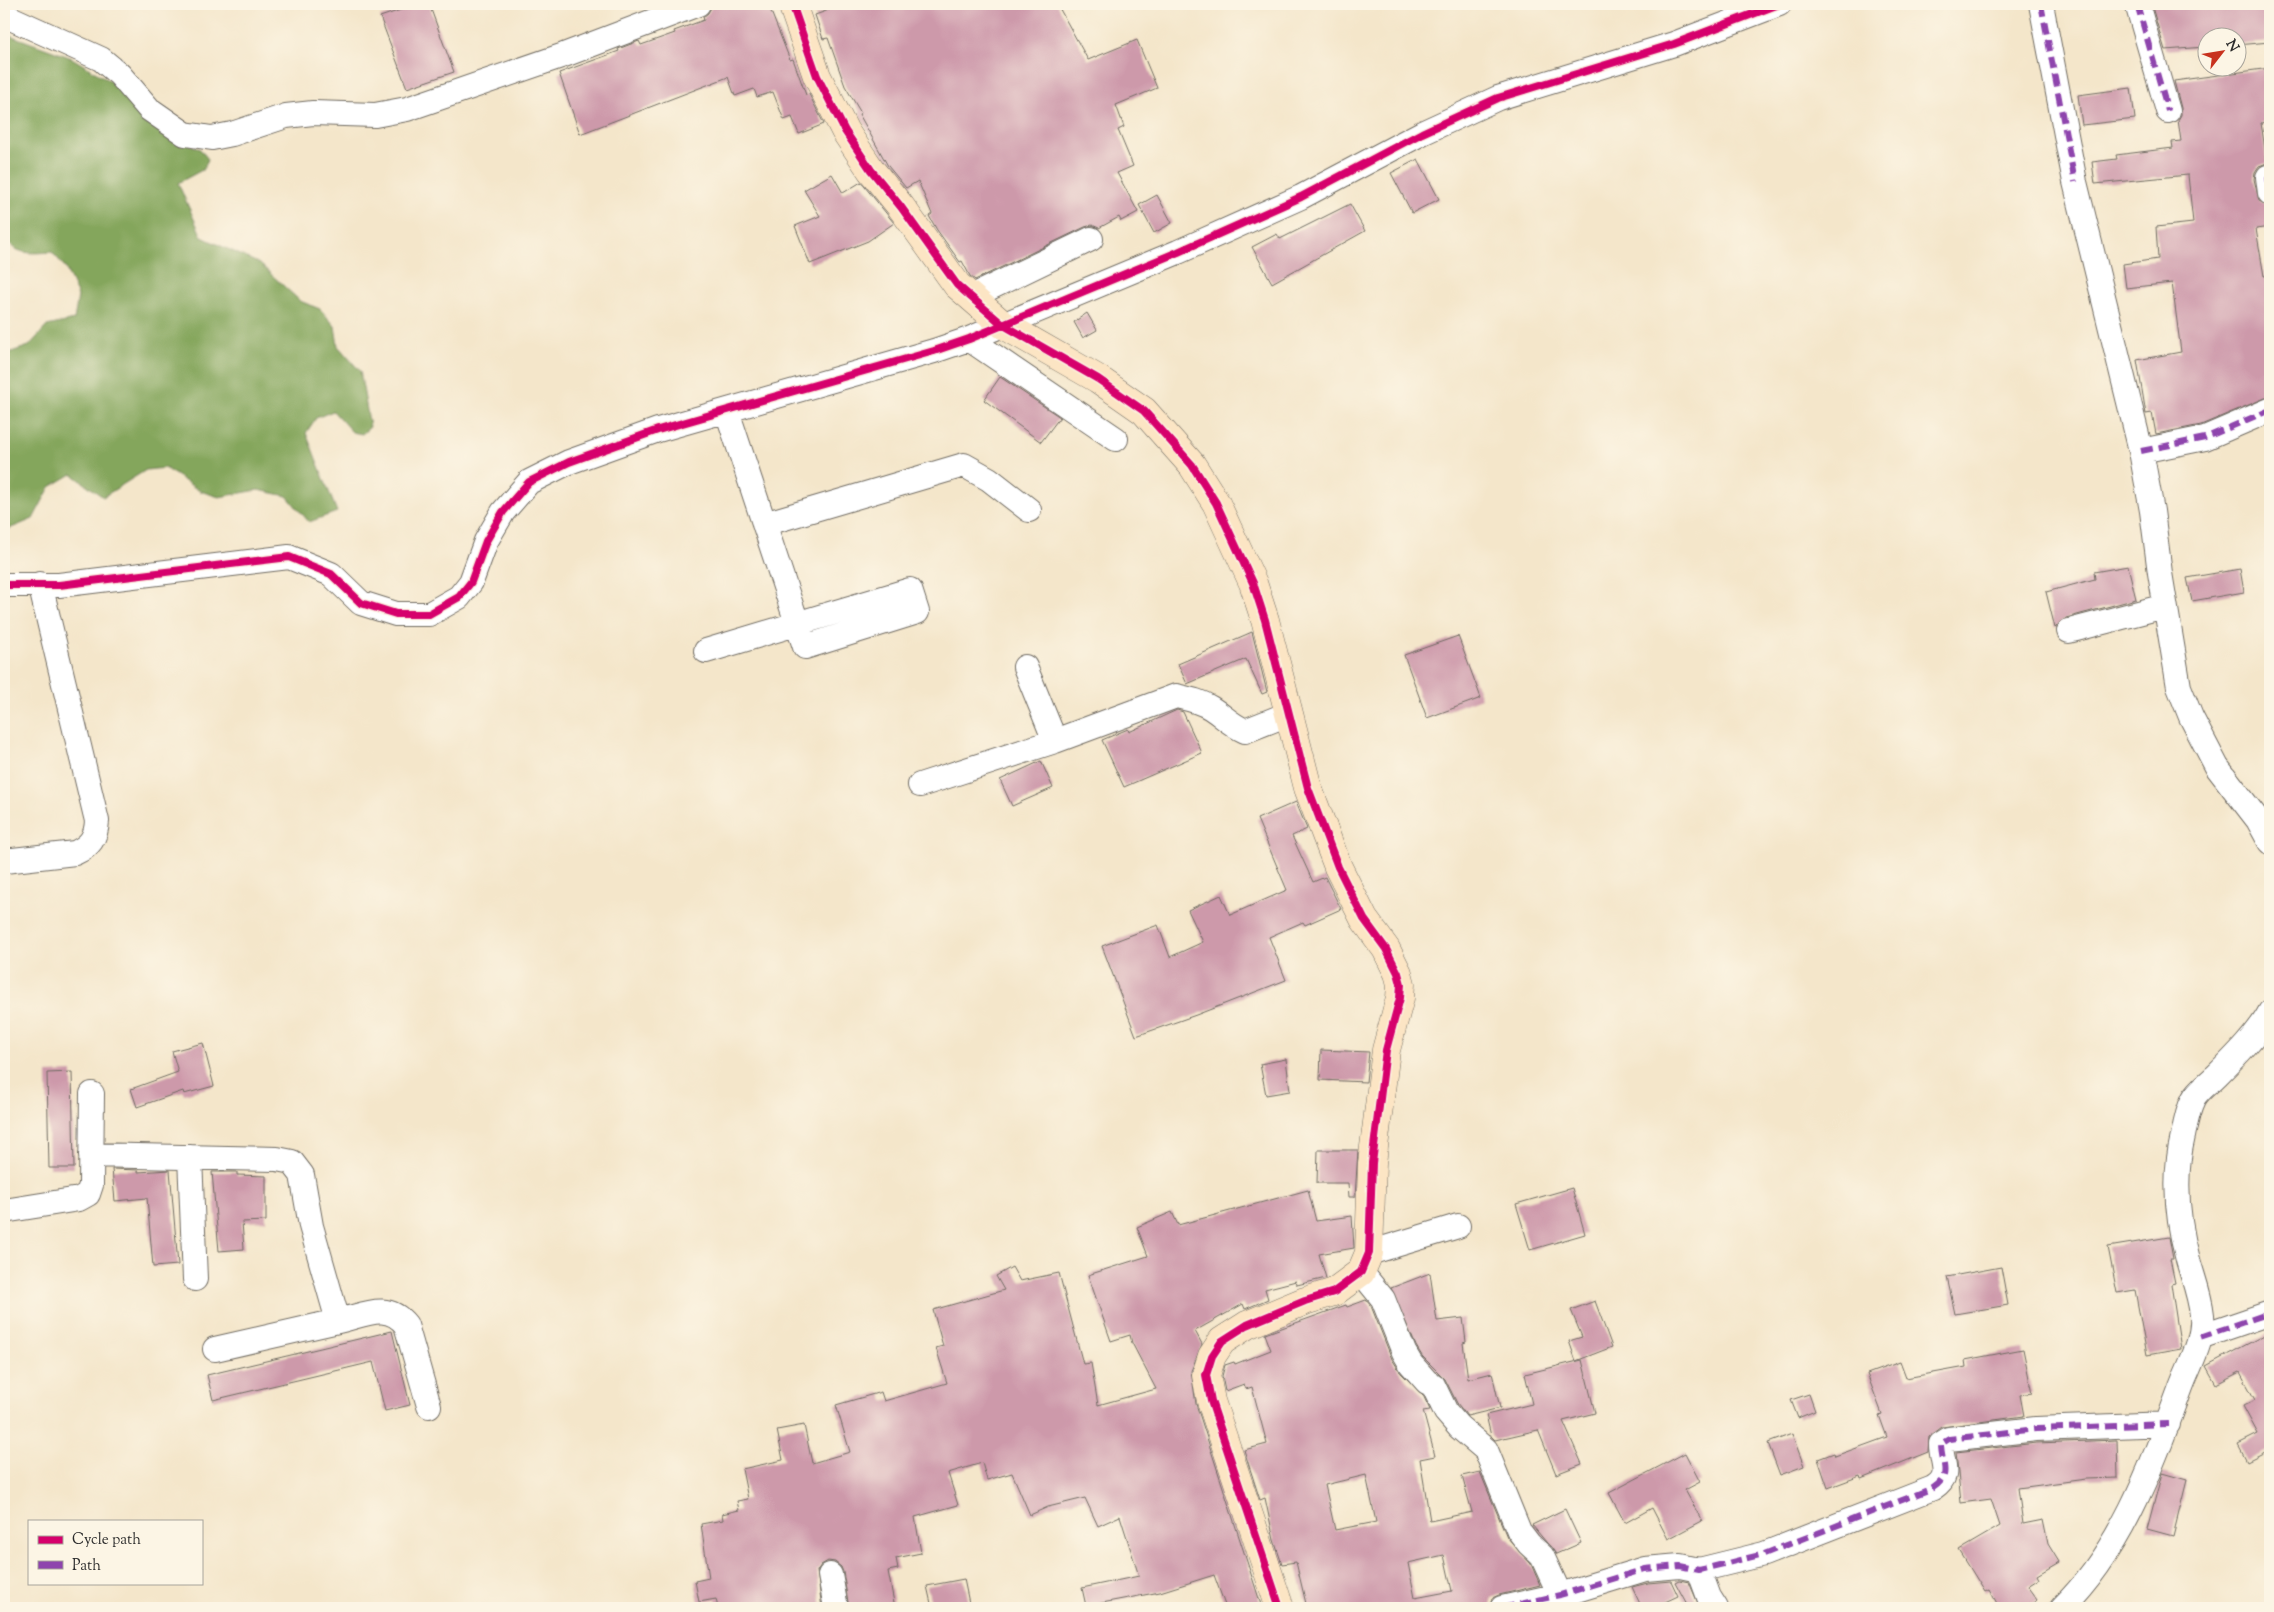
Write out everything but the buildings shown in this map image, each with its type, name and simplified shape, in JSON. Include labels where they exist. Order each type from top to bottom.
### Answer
[{"type":"street","points":[[4,15],[101,59],[119,74],[149,108],[185,134],[212,138],[232,134],[286,116],[313,112],[375,115],[407,109],[536,63],[564,55],[698,4]]},
{"type":"street","points":[[792,4],[817,76],[845,131],[871,170],[901,207],[957,285],[1002,324],[1098,379],[1144,412],[1192,465],[1216,503],[1253,583],[1265,620],[1308,788],[1338,867],[1364,919],[1386,950],[1402,984],[1386,1050],[1378,1107],[1365,1263],[1411,1364],[1427,1382],[1433,1385],[1446,1412],[1459,1427],[1486,1450],[1519,1531],[1542,1556],[1560,1595]]},
{"type":"street","points":[[4,585],[59,585],[289,557],[331,574],[361,603],[396,614],[428,614],[459,598],[471,582],[486,541],[504,512],[529,482],[569,462],[658,430],[934,351],[969,339],[1178,252],[1301,197],[1422,133],[1498,98],[1674,44],[1780,4]]},
{"type":"street","points":[[2042,4],[2075,182],[2141,451],[2179,687],[2191,717],[2217,767],[2258,820],[2270,842]]},
{"type":"street","points":[[2137,4],[2168,111]]},
{"type":"street","points":[[971,297],[1091,239]]},
{"type":"street","points":[[969,339],[1116,439]]},
{"type":"street","points":[[2141,451],[2205,438],[2270,410]]},
{"type":"street","points":[[706,651],[797,623],[727,411]]},
{"type":"street","points":[[764,524],[964,464],[983,474],[1029,510]]},
{"type":"street","points":[[4,861],[75,854],[84,849],[96,834],[97,821],[95,812],[40,584]]},
{"type":"street","points":[[2068,631],[2165,606]]},
{"type":"street","points":[[1026,667],[1055,741]]},
{"type":"street","points":[[920,785],[1055,741],[1176,696],[1194,700],[1212,708],[1229,724],[1245,731],[1288,714]]},
{"type":"street","points":[[2062,1608],[2080,1591],[2102,1562],[2128,1517],[2196,1354],[2202,1316],[2198,1291],[2177,1214],[2178,1173],[2182,1138],[2193,1098],[2227,1066],[2270,1012]]},
{"type":"street","points":[[4,1211],[79,1199],[88,1194],[91,1185],[92,1094]]},
{"type":"street","points":[[91,1155],[277,1159],[292,1162],[302,1175],[311,1226],[338,1320]]},
{"type":"street","points":[[190,1157],[196,1279]]},
{"type":"street","points":[[1280,1608],[1212,1401],[1206,1375],[1212,1356],[1222,1341],[1247,1325],[1305,1301],[1334,1292],[1365,1263],[1458,1226]]},
{"type":"street","points":[[215,1349],[385,1310],[398,1315],[406,1325],[429,1406]]},
{"type":"street","points":[[2200,1337],[2270,1313]]},
{"type":"street","points":[[1502,1608],[1560,1595],[1645,1569],[1680,1566],[1699,1570],[1764,1554],[1934,1488],[1943,1481],[1945,1475],[1941,1444],[1949,1439],[2036,1429],[2168,1424]]},
{"type":"street","points":[[1699,1570],[1709,1597],[1716,1608]]},
{"type":"street","points":[[830,1575],[836,1608]]},
{"type":"green space","points":[[4,33],[72,58],[120,87],[164,132],[200,149],[208,159],[204,169],[178,183],[202,237],[260,264],[300,301],[320,309],[335,326],[338,346],[360,371],[370,427],[362,434],[352,432],[333,411],[316,418],[306,433],[337,512],[309,522],[287,496],[258,490],[219,497],[200,491],[165,468],[146,470],[103,497],[72,474],[50,487],[33,519],[4,531],[4,363],[11,352],[29,346],[47,326],[74,320],[78,296],[65,267],[52,252],[30,253],[18,250],[13,247],[4,234]]},
{"type":"marked path","points":[[2041,4],[2075,182]]},
{"type":"marked path","points":[[2137,4],[2168,111]]},
{"type":"marked path","points":[[2268,177],[2270,193]]},
{"type":"marked path","points":[[2141,451],[2205,438],[2270,410]]},
{"type":"marked path","points":[[2200,1337],[2270,1313]]},
{"type":"marked path","points":[[1502,1608],[1560,1595],[1645,1569],[1680,1566],[1699,1570],[1764,1554],[1933,1488],[1943,1478],[1944,1469],[1941,1444],[1949,1439],[2036,1429],[2168,1424]]},
{"type":"cycle path","points":[[792,4],[817,76],[845,131],[871,170],[901,207],[957,285],[1002,324],[1098,379],[1144,411],[1192,465],[1216,503],[1253,583],[1265,620],[1308,788],[1338,867],[1364,919],[1386,949],[1398,973],[1401,984],[1400,998],[1386,1050],[1372,1163],[1369,1253],[1361,1272],[1334,1292],[1305,1301],[1247,1325],[1222,1341],[1212,1356],[1206,1375],[1211,1401],[1280,1608]]},
{"type":"cycle path","points":[[4,585],[59,585],[289,557],[331,574],[361,603],[396,614],[429,614],[459,597],[471,582],[486,541],[503,512],[529,482],[569,462],[658,430],[934,351],[969,339],[1178,252],[1301,197],[1422,133],[1498,98],[1674,44],[1779,4]]}]
